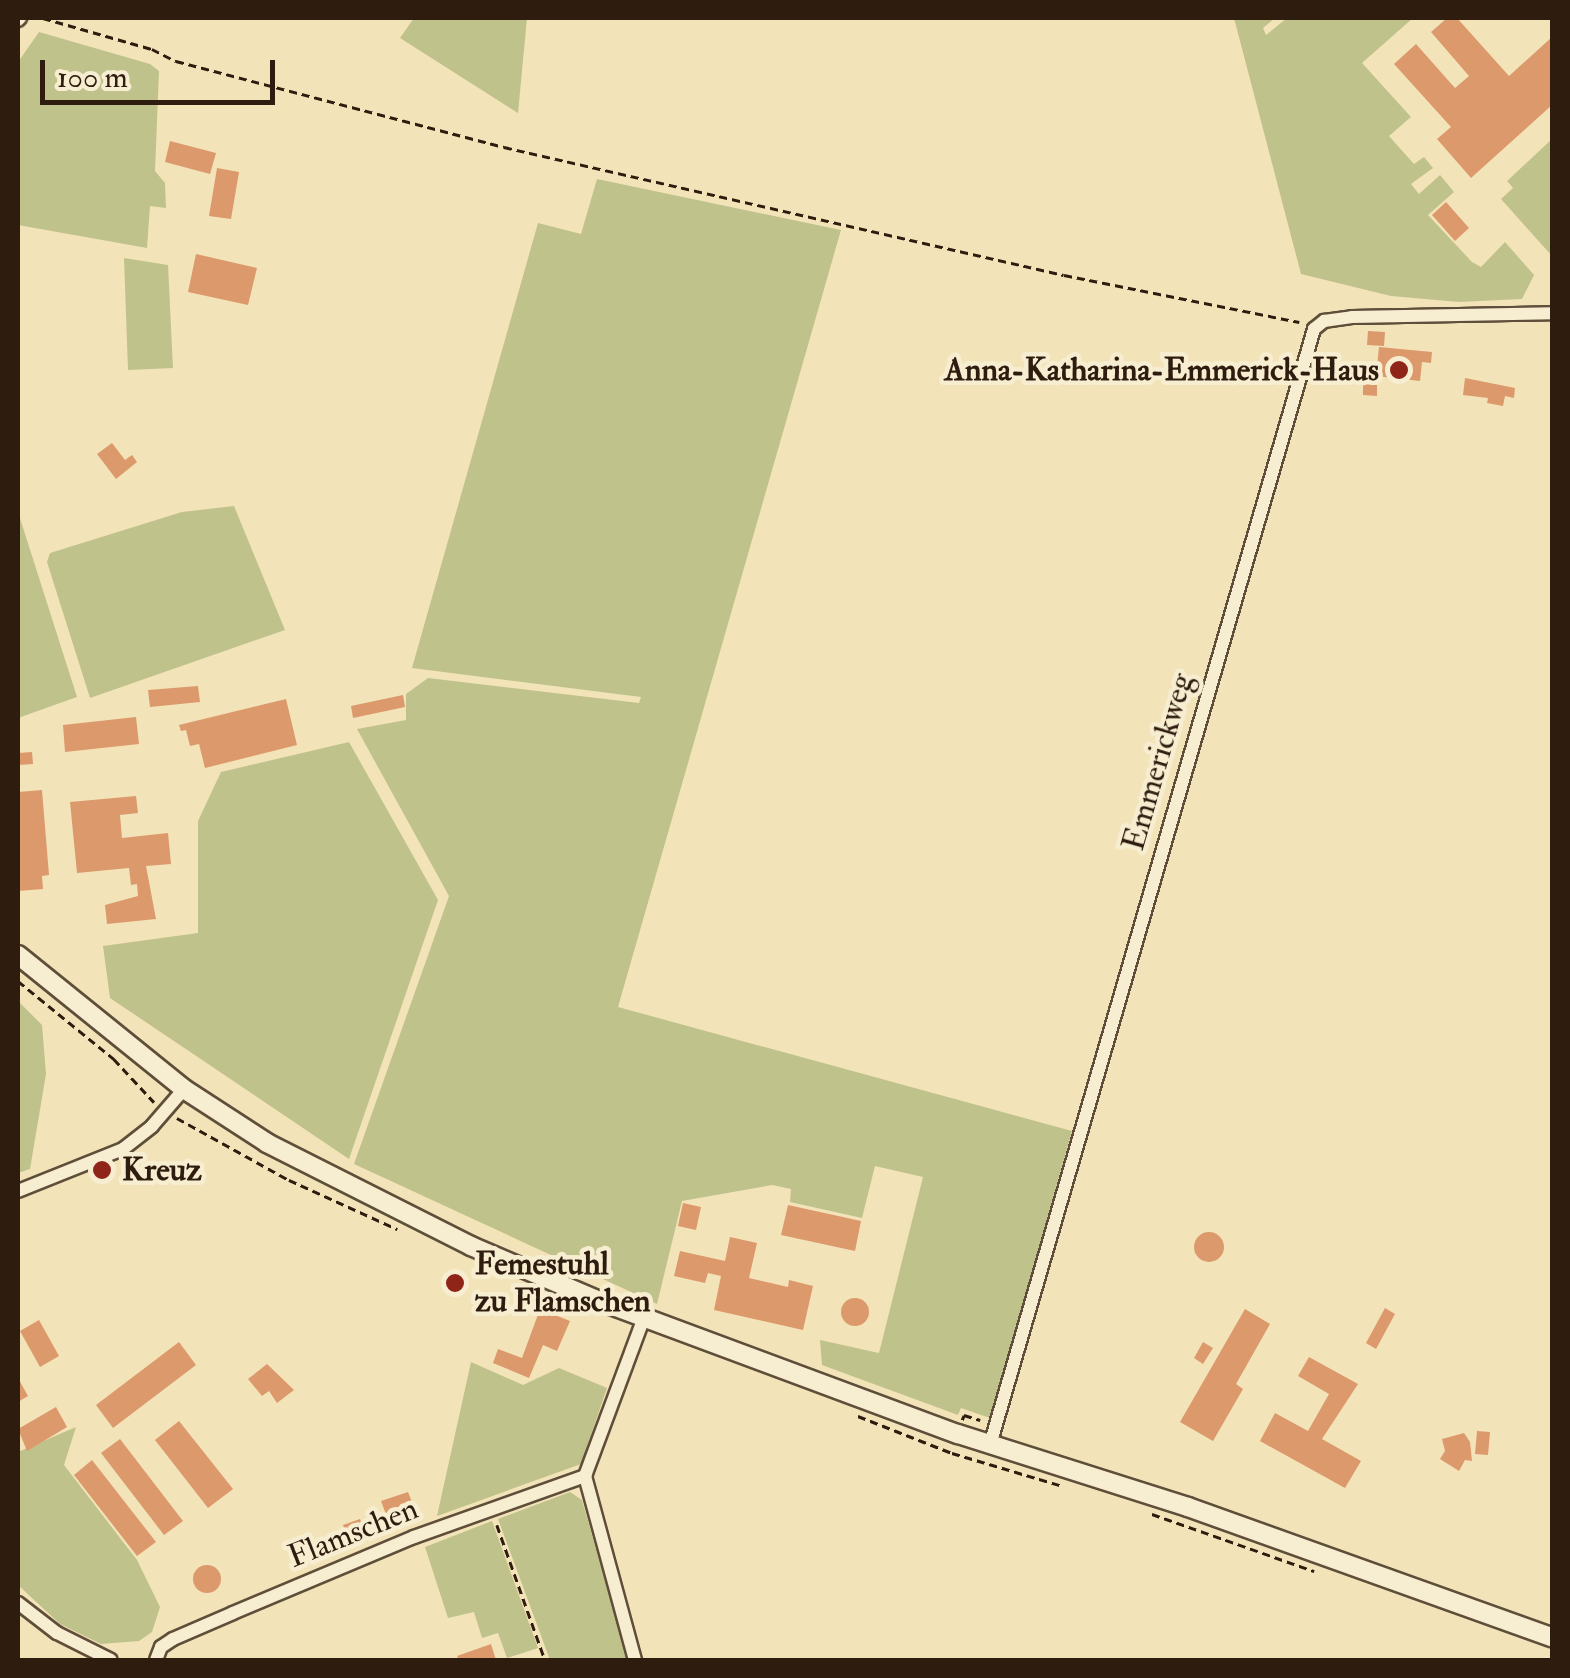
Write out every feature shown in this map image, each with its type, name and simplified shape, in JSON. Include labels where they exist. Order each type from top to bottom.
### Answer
[{"type":"main road","points":[[18,955],[184,1089],[309,1167],[471,1246],[644,1318],[990,1444],[1552,1634]]},
{"type":"street","points":[[1316,324],[1352,318],[1552,313]]},
{"type":"street","name":"Emmerickweg","points":[[990,1444],[1316,324]]},
{"type":"street","points":[[18,1192],[123,1150],[152,1126],[184,1089]]},
{"type":"street","points":[[635,1660],[585,1476],[644,1318]]},
{"type":"street","name":"Flamschen","points":[[156,1660],[161,1647],[232,1613],[414,1537],[585,1476]]},
{"type":"street","points":[[18,1603],[57,1633],[111,1660]]},
{"type":"path","points":[[43,18],[176,61],[504,147],[1064,275],[1316,324]]},
{"type":"path","points":[[496,1522],[546,1660]]},
{"type":"green space","points":[[414,18],[527,18],[518,113],[400,38]]},
{"type":"green space","points":[[1234,18],[1275,18],[1263,28],[1266,35],[1287,18],[1413,18],[1362,63],[1411,117],[1389,136],[1414,164],[1424,157],[1433,168],[1411,184],[1419,194],[1440,175],[1454,192],[1428,215],[1472,262],[1481,267],[1505,242],[1534,275],[1522,299],[1459,302],[1391,296],[1301,274]]},
{"type":"green space","points":[[39,32],[150,64],[159,71],[155,171],[165,183],[166,208],[150,206],[147,248],[18,225],[18,62]]},
{"type":"green space","points":[[1552,139],[1552,256],[1501,199],[1513,188],[1507,181]]},
{"type":"green space","points":[[597,179],[841,230],[618,1007],[1072,1131],[990,1418],[961,1408],[958,1415],[822,1365],[820,1340],[879,1353],[923,1177],[875,1166],[862,1218],[790,1202],[791,1189],[772,1185],[682,1201],[657,1304],[354,1164],[449,896],[357,729],[406,720],[406,694],[428,678],[639,703],[641,697],[412,668],[538,223],[581,234]]},
{"type":"green space","points":[[124,258],[168,265],[173,368],[128,370]]},
{"type":"green space","points":[[234,506],[285,630],[90,698],[47,562],[50,553],[182,512]]},
{"type":"green space","points":[[18,512],[77,697],[18,718]]},
{"type":"green space","points":[[349,742],[438,900],[349,1159],[110,998],[103,946],[198,933],[198,821],[221,772]]},
{"type":"green space","points":[[18,1001],[42,1025],[46,1074],[30,1169],[18,1173]]},
{"type":"green space","points":[[471,1362],[523,1385],[559,1368],[607,1388],[581,1464],[437,1516]]},
{"type":"green space","points":[[76,1427],[64,1465],[137,1560],[160,1607],[152,1632],[139,1641],[101,1644],[60,1624],[18,1585],[18,1452]]},
{"type":"green space","points":[[570,1492],[582,1500],[628,1660],[550,1660],[498,1519]]},
{"type":"green space","points":[[492,1521],[538,1648],[507,1658],[498,1633],[482,1638],[474,1612],[448,1618],[425,1547]]},
{"type":"building","points":[[1447,18],[1457,18],[1509,76],[1552,37],[1552,105],[1471,178],[1437,139],[1451,127],[1394,64],[1416,44],[1455,88],[1469,76],[1431,32]]},
{"type":"building","points":[[170,141],[216,153],[210,174],[165,162]]},
{"type":"building","points":[[217,168],[239,172],[231,219],[209,216]]},
{"type":"building","points":[[1446,202],[1469,228],[1455,241],[1432,215]]},
{"type":"building","points":[[196,254],[257,268],[248,305],[188,292]]},
{"type":"building","points":[[1368,331],[1385,332],[1384,346],[1367,345]]},
{"type":"building","name":"Anna-Katharina-Emmerick-Haus","points":[[1379,347],[1432,352],[1431,363],[1422,362],[1420,381],[1376,376]]},
{"type":"building","points":[[1465,378],[1515,388],[1514,398],[1505,396],[1503,406],[1487,403],[1488,398],[1463,395]]},
{"type":"building","points":[[1363,384],[1377,385],[1377,396],[1363,395]]},
{"type":"building","points":[[112,443],[125,460],[132,455],[137,462],[116,479],[97,454]]},
{"type":"building","points":[[198,686],[200,702],[150,707],[148,690]]},
{"type":"building","points":[[403,695],[405,707],[353,718],[351,706]]},
{"type":"building","points":[[286,699],[297,745],[205,768],[199,744],[190,746],[186,730],[181,731],[179,725]]},
{"type":"building","points":[[136,717],[139,744],[65,752],[63,725]]},
{"type":"building","points":[[32,752],[33,764],[18,765],[18,753]]},
{"type":"building","points":[[42,790],[49,875],[42,876],[43,889],[18,891],[18,792]]},
{"type":"building","points":[[136,796],[138,813],[120,815],[122,838],[168,833],[171,864],[146,866],[156,919],[107,924],[105,905],[138,896],[137,884],[131,885],[129,868],[77,873],[70,802]]},
{"type":"building","points":[[683,1203],[701,1207],[696,1230],[678,1226]]},
{"type":"building","points":[[788,1205],[861,1221],[855,1251],[781,1235]]},
{"type":"building","points":[[1209,1232],[1220,1236],[1224,1247],[1220,1258],[1209,1262],[1198,1258],[1194,1247],[1198,1236]]},
{"type":"building","points":[[730,1237],[757,1243],[749,1278],[788,1287],[789,1280],[813,1286],[803,1330],[714,1310],[721,1276],[708,1273],[705,1283],[674,1276],[680,1251],[725,1261]]},
{"type":"building","points":[[855,1298],[865,1302],[869,1312],[865,1322],[855,1326],[845,1322],[841,1312],[845,1302]]},
{"type":"building","points":[[1385,1308],[1395,1314],[1376,1349],[1366,1343]]},
{"type":"building","points":[[540,1309],[570,1321],[557,1351],[543,1345],[529,1378],[493,1363],[498,1349],[522,1358]]},
{"type":"building","points":[[1245,1309],[1270,1324],[1236,1384],[1243,1389],[1213,1441],[1180,1422]]},
{"type":"building","points":[[39,1320],[59,1356],[40,1367],[20,1331]]},
{"type":"building","points":[[179,1342],[196,1365],[113,1428],[96,1405]]},
{"type":"building","points":[[1203,1342],[1213,1348],[1203,1364],[1194,1358]]},
{"type":"building","points":[[1309,1357],[1358,1384],[1322,1439],[1361,1461],[1345,1488],[1260,1441],[1275,1413],[1308,1431],[1329,1394],[1298,1376]]},
{"type":"building","points":[[267,1364],[294,1390],[277,1403],[269,1391],[262,1396],[248,1379]]},
{"type":"building","points":[[18,1378],[28,1396],[18,1402]]},
{"type":"building","points":[[56,1407],[67,1427],[27,1451],[18,1429]]},
{"type":"building","points":[[179,1421],[233,1489],[208,1508],[155,1440]]},
{"type":"building","points":[[1477,1431],[1490,1432],[1488,1455],[1475,1454]]},
{"type":"building","points":[[1464,1433],[1470,1442],[1472,1461],[1465,1460],[1459,1471],[1440,1459],[1445,1451],[1442,1439]]},
{"type":"building","points":[[120,1439],[183,1521],[164,1535],[101,1453]]},
{"type":"building","points":[[92,1460],[156,1542],[137,1556],[74,1475]]},
{"type":"building","points":[[408,1492],[417,1515],[390,1525],[381,1501]]},
{"type":"building","points":[[360,1519],[366,1534],[349,1540],[343,1525]]},
{"type":"building","points":[[207,1565],[217,1569],[221,1579],[217,1589],[207,1593],[197,1589],[193,1579],[197,1569]]},
{"type":"building","points":[[491,1644],[496,1660],[459,1660],[457,1656]]},
{"type":"place","name":"Anna-Katharina-Emmerick-Haus","points":[[1399,370]]},
{"type":"place","name":"Kreuz","points":[[102,1170]]},
{"type":"place","name":"Femestuhl zu Flamschen","points":[[455,1283]]}]
